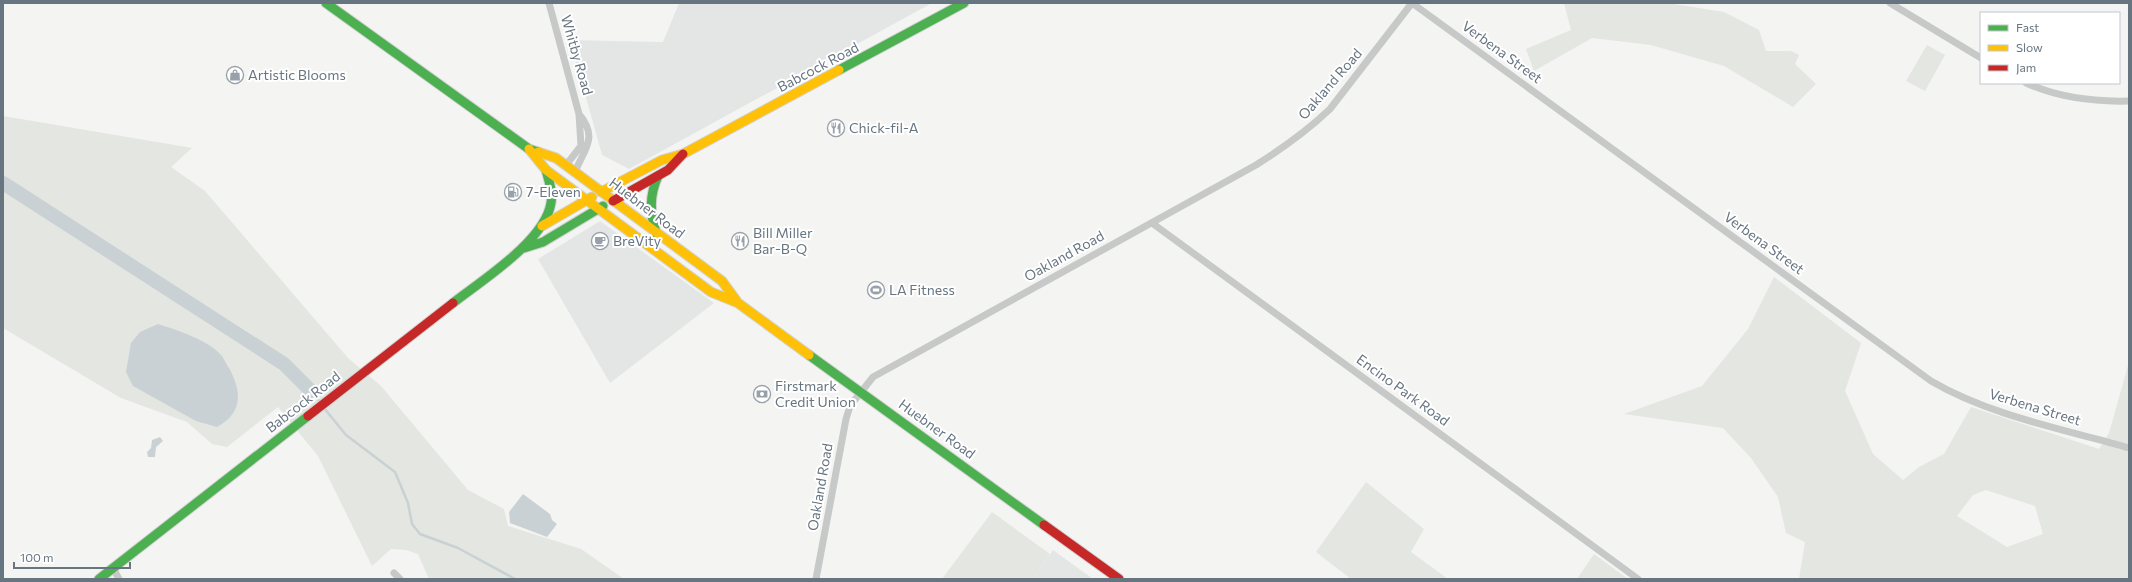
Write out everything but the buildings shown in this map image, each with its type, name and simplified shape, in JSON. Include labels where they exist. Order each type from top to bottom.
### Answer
[{"type":"main road","name":"Huebner Road","points":[[326,3],[529,149],[546,170],[711,292],[738,303],[1119,579]]},
{"type":"main road","name":"Babcock Road","points":[[99,579],[524,248],[536,230],[601,192],[662,160],[683,154],[964,3]]},
{"type":"main road","name":"Huebner Road","points":[[529,149],[556,158],[566,165],[722,281],[738,303]]},
{"type":"main road","name":"Babcock Road","points":[[524,248],[543,242],[598,209],[658,176],[668,170],[683,154]]},
{"type":"main road","points":[[536,230],[549,212],[552,205],[552,187],[546,170]]},
{"type":"main road","points":[[656,233],[649,202],[651,192],[658,176]]},
{"type":"street","name":"Whitby Road","points":[[549,3],[580,114],[581,146],[566,165]]},
{"type":"street","name":"Oakland Road","points":[[816,579],[846,419],[850,406],[860,391],[876,374],[1256,165],[1310,128],[1348,87],[1412,3]]},
{"type":"street","name":"Verbena Street","points":[[1412,3],[1931,381],[1951,392],[1999,411],[2129,448]]},
{"type":"street","points":[[1890,3],[1980,57]]},
{"type":"street","points":[[2029,84],[2050,92],[2088,100],[2129,101]]},
{"type":"street","name":"Whitby Road","points":[[575,172],[589,142],[586,122],[580,114]]},
{"type":"street","name":"Encino Park Road","points":[[1152,223],[1638,579]]},
{"type":"street","points":[[113,568],[119,579]]},
{"type":"street","points":[[394,573],[400,579]]},
{"type":"shaded area","points":[[679,3],[932,3],[629,169],[602,155],[570,40],[663,42]]},
{"type":"shaded area","points":[[1564,3],[1667,3],[1724,12],[1759,30],[1766,51],[1791,51],[1799,55],[1795,64],[1816,84],[1793,107],[1724,66],[1651,45],[1592,38],[1534,71],[1526,49],[1571,30]]},
{"type":"shaded area","points":[[1927,45],[1945,55],[1925,91],[1906,81]]},
{"type":"shaded area","points":[[3,116],[192,148],[171,167],[205,191],[348,358],[381,386],[468,490],[504,509],[508,526],[581,549],[624,579],[429,579],[418,554],[406,550],[391,549],[372,566],[318,456],[278,407],[227,447],[212,444],[187,422],[121,398],[3,328]]},
{"type":"shaded area","points":[[600,221],[714,303],[610,383],[538,259]]},
{"type":"shaded area","points":[[1774,277],[1861,343],[1845,391],[1873,454],[1903,480],[1919,467],[1944,454],[1971,407],[2099,449],[2109,433],[2129,362],[2129,579],[1799,579],[1805,542],[1786,533],[1778,497],[1751,458],[1723,428],[1624,414],[1702,386],[1748,329]],"holes":[[[1986,490],[2035,506],[2043,534],[2007,547],[1957,516],[1973,495]]]},
{"type":"shaded area","points":[[158,324],[200,340],[221,355],[229,368],[236,385],[238,401],[236,409],[232,415],[217,427],[196,421],[133,386],[126,372],[131,343],[140,332]]},
{"type":"shaded area","points":[[160,437],[163,441],[156,447],[155,457],[148,457],[147,452],[151,448],[152,440]]},
{"type":"shaded area","points":[[1366,482],[1424,529],[1411,552],[1448,579],[1351,579],[1316,552]]},
{"type":"shaded area","points":[[523,494],[550,514],[552,520],[557,524],[547,537],[510,523],[509,512]]},
{"type":"shaded area","points":[[992,512],[1050,554],[1033,579],[942,579]]},
{"type":"shaded area","points":[[1053,550],[1093,579],[1033,579]]},
{"type":"shaded area","points":[[1594,554],[1628,579],[1577,579]]},
{"type":"waterway","points":[[3,183],[284,364],[311,391]]},
{"type":"waterway","points":[[311,391],[320,402]]},
{"type":"waterway","points":[[324,408],[346,435],[395,472],[408,503],[412,524],[420,534],[458,548],[515,579]]},
{"type":"traffic: fast","points":[[326,3],[529,149],[538,152]]},
{"type":"traffic: fast","points":[[839,70],[964,3]]},
{"type":"traffic: fast","points":[[453,303],[495,272],[525,246],[537,232],[546,217],[551,203],[551,191],[546,170]]},
{"type":"traffic: fast","points":[[656,233],[651,204],[653,190],[658,176]]},
{"type":"traffic: fast","points":[[524,248],[543,242],[603,206]]},
{"type":"traffic: fast","points":[[809,355],[1044,525]]},
{"type":"traffic: fast","points":[[99,579],[308,416]]},
{"type":"traffic: slow","points":[[601,192],[662,160],[683,154],[839,70]]},
{"type":"traffic: slow","points":[[529,149],[546,170],[711,292],[738,303],[809,355]]},
{"type":"traffic: slow","points":[[538,152],[556,158],[722,281],[738,303]]},
{"type":"traffic: slow","points":[[542,226],[592,197]]},
{"type":"traffic: jam","points":[[613,201],[668,170],[683,154]]},
{"type":"traffic: jam","points":[[308,416],[453,303]]},
{"type":"traffic: jam","points":[[1044,525],[1119,579]]},
{"type":"place","name":"Artistic Blooms","points":[[235,75]]},
{"type":"place","name":"Chick-fil-A","points":[[836,128]]},
{"type":"place","name":"7-Eleven","points":[[513,192]]},
{"type":"place","name":"BreVity","points":[[600,241]]},
{"type":"place","name":"Bill Miller Bar-B-Q","points":[[740,241]]},
{"type":"place","name":"LA Fitness","points":[[876,290]]},
{"type":"place","name":"Firstmark Credit Union","points":[[762,394]]}]
